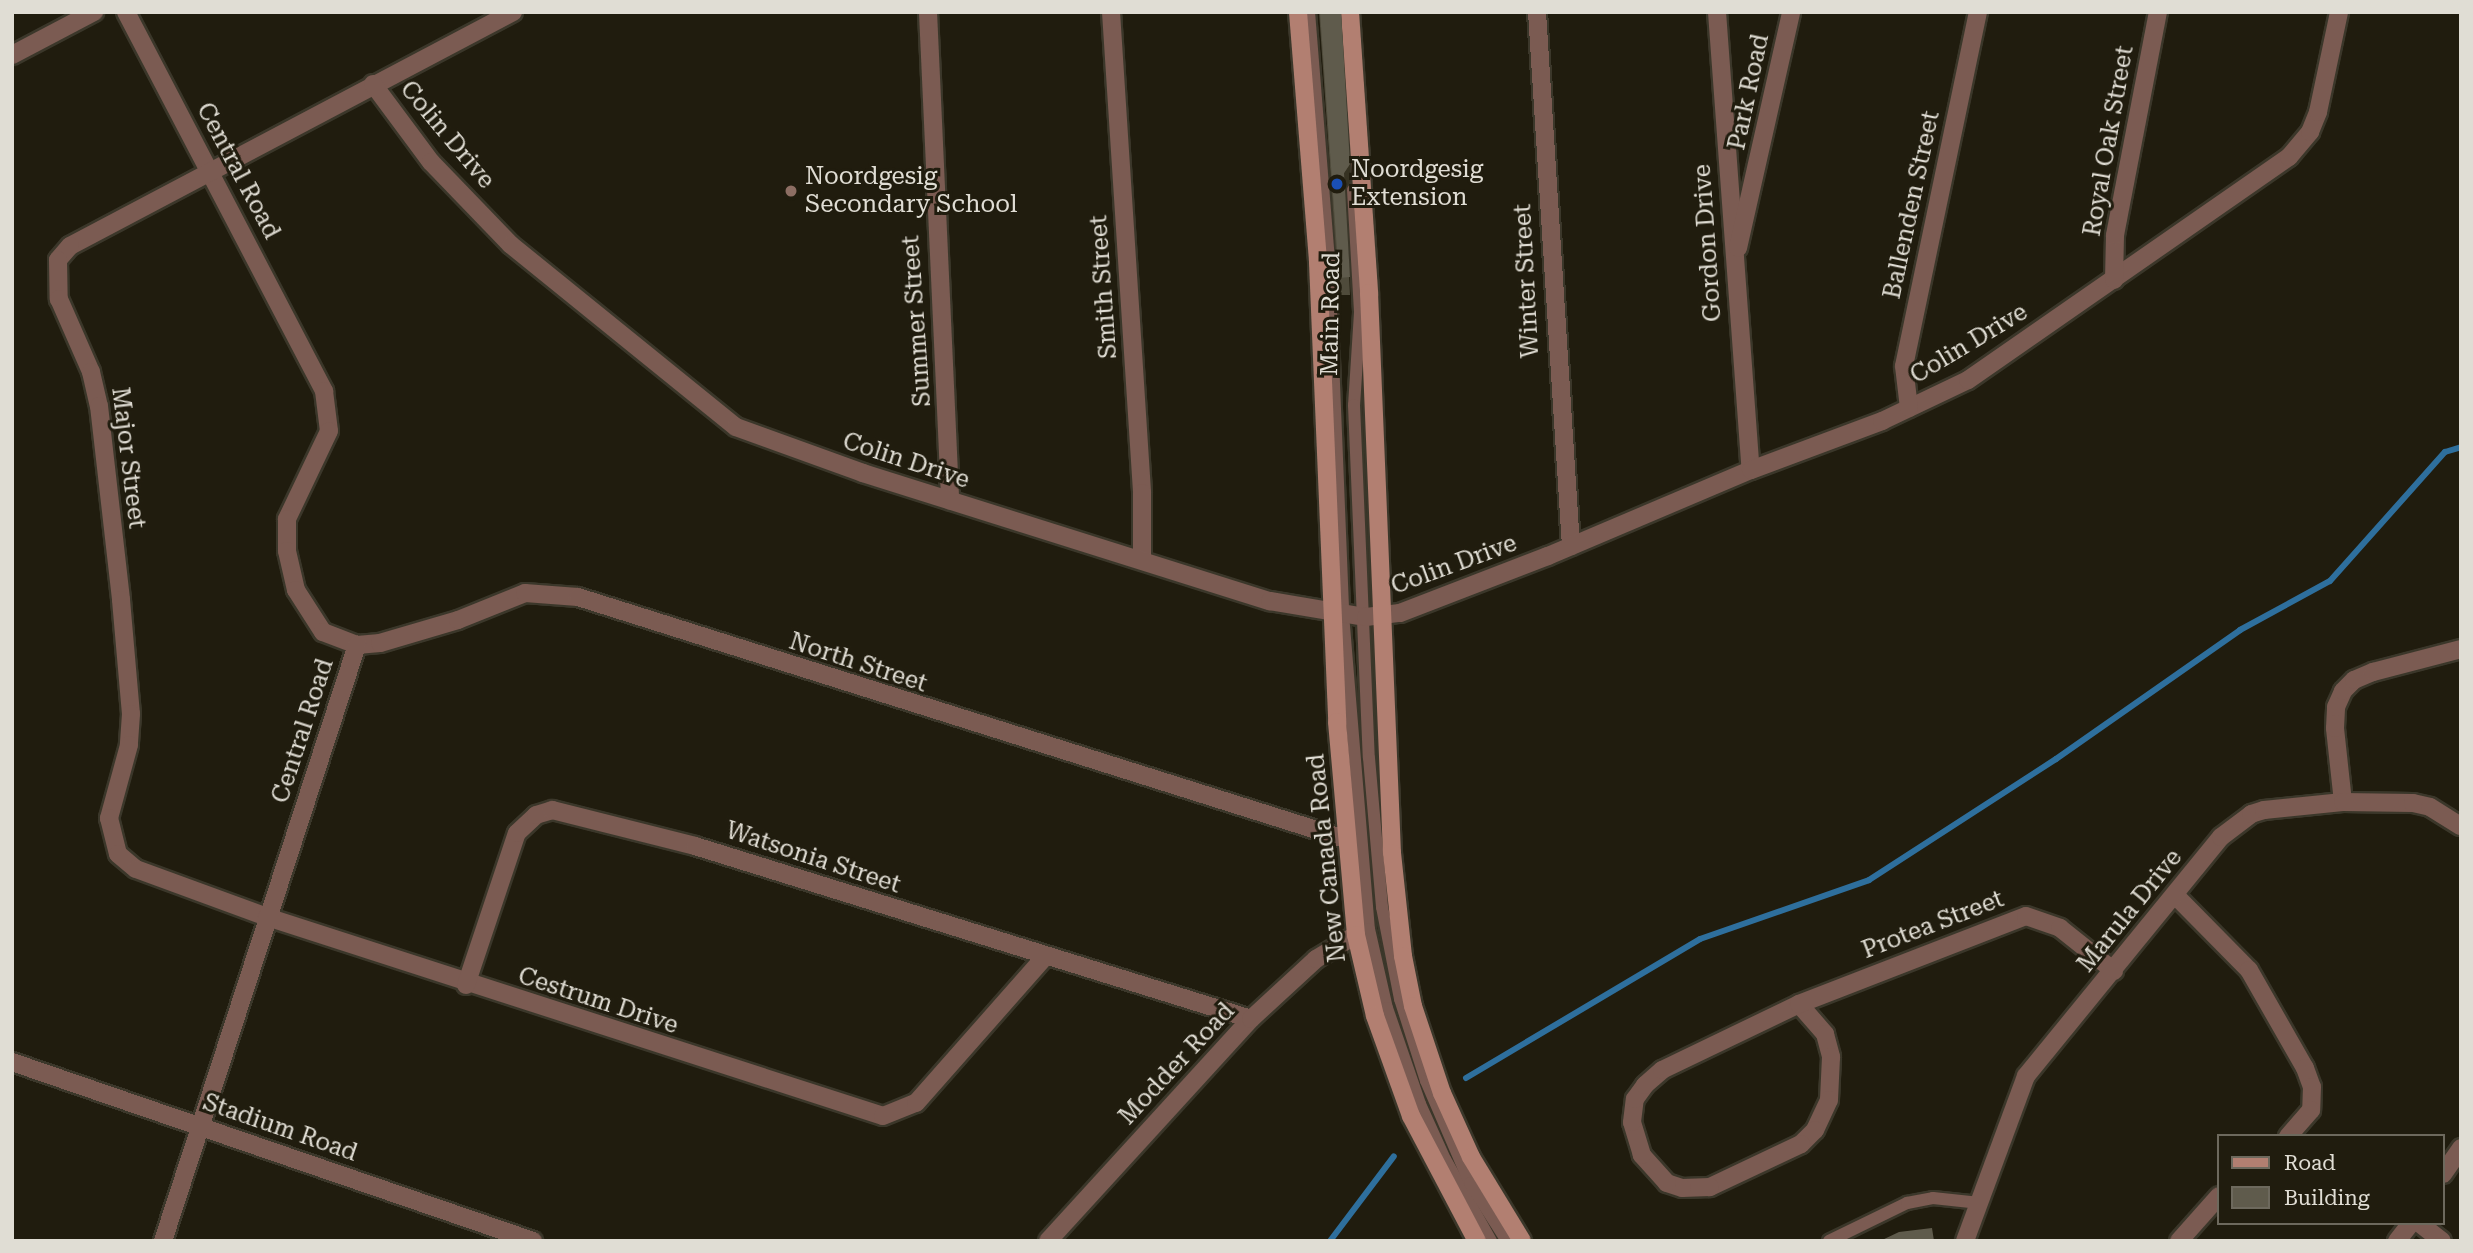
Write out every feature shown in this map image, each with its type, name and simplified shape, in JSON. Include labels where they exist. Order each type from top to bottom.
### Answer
[{"type":"main road","name":"Main Road","points":[[1298,12],[1318,262],[1337,614]]},
{"type":"main road","name":"Main Road","points":[[1350,12],[1369,293],[1374,616]]},
{"type":"main road","name":"New Canada Road","points":[[1337,614],[1345,839],[1356,935],[1375,1016],[1411,1116],[1447,1191],[1477,1241]]},
{"type":"main road","points":[[1374,616],[1395,901],[1413,1006],[1442,1093],[1471,1157],[1522,1241]]},
{"type":"street","points":[[12,55],[94,12]]},
{"type":"street","name":"Central Road","points":[[126,12],[324,391],[329,431],[288,519],[287,551],[296,590],[308,614],[323,632],[357,645],[267,917],[202,1128],[163,1241]]},
{"type":"street","name":"Major Street","points":[[267,917],[136,869],[118,854],[111,841],[109,818],[129,745],[131,714],[121,600],[99,406],[91,372],[59,299],[56,282],[58,260],[70,246],[513,12]]},
{"type":"street","name":"Summer Street","points":[[928,12],[950,501]]},
{"type":"street","name":"Smith Street","points":[[1111,12],[1142,493],[1142,559]]},
{"type":"street","name":"Winter Street","points":[[1537,12],[1571,546]]},
{"type":"street","name":"Gordon Drive","points":[[1717,12],[1751,470]]},
{"type":"street","name":"Park Road","points":[[1734,264],[1791,12]]},
{"type":"street","name":"Ballenden Street","points":[[1909,408],[1904,366],[1978,12]]},
{"type":"street","name":"Royal Oak Street","points":[[2114,280],[2115,235],[2158,12]]},
{"type":"street","name":"Colin Drive","points":[[373,84],[430,162],[511,244],[736,427],[950,501],[1269,601],[1337,614],[1374,616],[1399,613],[1571,546],[1751,470],[1909,408],[1968,380],[2114,280],[2301,145],[2318,113],[2339,12]]},
{"type":"street","name":"North Street","points":[[357,645],[406,637],[525,593],[578,597],[1345,839]]},
{"type":"street","points":[[2343,802],[2335,728],[2336,707],[2343,691],[2354,680],[2373,672],[2461,649]]},
{"type":"street","name":"Marula Drive","points":[[1965,1241],[2026,1076],[2176,896],[2221,837],[2251,814],[2343,802],[2413,803],[2430,807],[2461,826]]},
{"type":"street","name":"Watsonia Street","points":[[466,985],[517,833],[536,815],[552,810],[695,846],[1044,958],[1251,1019]]},
{"type":"street","points":[[2176,896],[2249,970],[2305,1068],[2312,1087],[2311,1110],[2290,1134]]},
{"type":"street","name":"Protea Street","points":[[1799,1004],[1825,1034],[1831,1057],[1829,1100],[1815,1130],[1801,1144],[1710,1187],[1682,1188],[1667,1183],[1642,1155],[1632,1122],[1635,1099],[1644,1085],[1662,1070],[1799,1004],[2026,916],[2060,928],[2113,971]]},
{"type":"street","name":"Cestrum Drive","points":[[267,917],[466,985],[874,1115],[896,1113],[916,1103],[1044,958]]},
{"type":"street","name":"Modder Road","points":[[1048,1241],[1251,1019],[1316,959],[1356,935]]},
{"type":"street","name":"Stadium Road","points":[[12,1062],[533,1241]]},
{"type":"street","points":[[2445,1171],[2461,1148]]},
{"type":"street","points":[[2179,1241],[2218,1197]]},
{"type":"street","points":[[2397,1241],[2409,1225]]},
{"type":"street","points":[[2422,1225],[2442,1241]]},
{"type":"lane","name":"Main Road","points":[[1309,12],[1329,259],[1337,614]]},
{"type":"lane","name":"Main Road","points":[[1343,12],[1359,293],[1354,405],[1374,616]]},
{"type":"lane","name":"New Canada Road","points":[[1337,614],[1369,929],[1387,1008],[1445,1160],[1491,1241]]},
{"type":"lane","name":"New Canada Road","points":[[1374,616],[1377,862],[1400,999],[1448,1136],[1470,1183],[1507,1241]]},
{"type":"lane","points":[[1829,1241],[1907,1203],[1933,1198],[1980,1203]]},
{"type":"building","points":[[1320,12],[1341,12],[1350,164],[1344,173],[1350,277],[1339,278]]},
{"type":"building","points":[[1932,1228],[1934,1241],[1880,1241],[1899,1232]]},
{"type":"waterway","points":[[1466,1078],[1700,939],[1869,880],[2056,759],[2240,630],[2330,581],[2445,452],[2461,447]]},
{"type":"waterway","points":[[1330,1241],[1394,1156]]},
{"type":"place","name":"Noordgesig Extension","points":[[1337,184]]},
{"type":"place","name":"Noordgesig Secondary School","points":[[791,191]]}]
